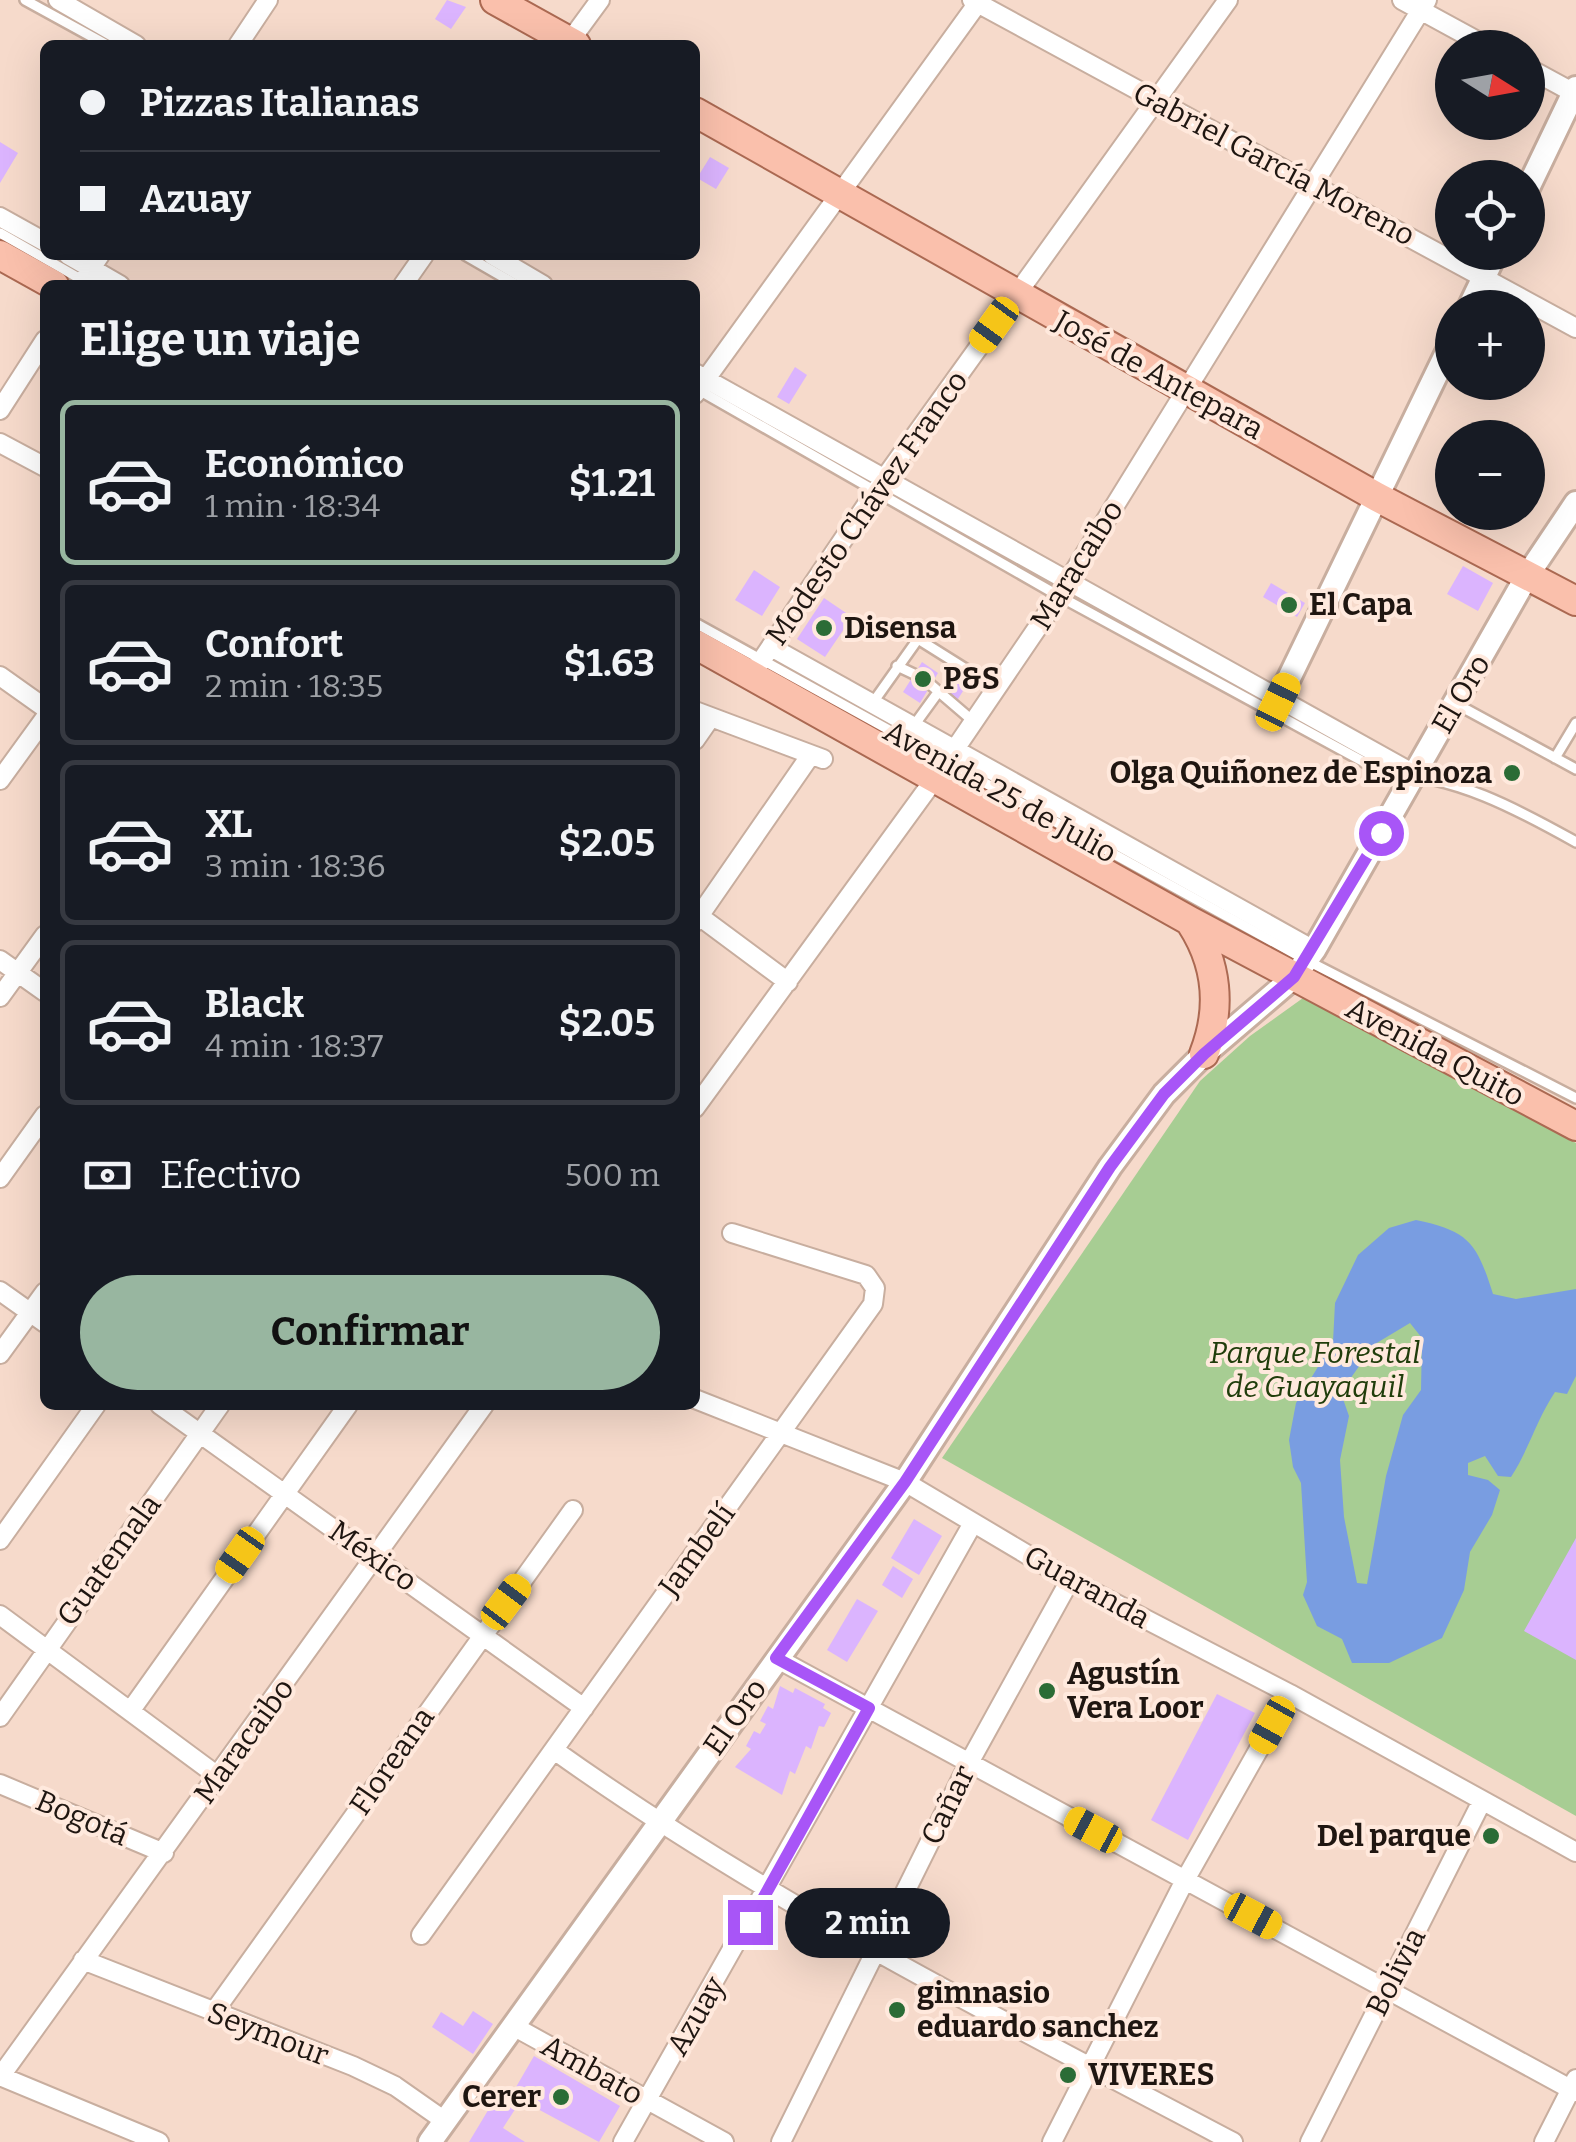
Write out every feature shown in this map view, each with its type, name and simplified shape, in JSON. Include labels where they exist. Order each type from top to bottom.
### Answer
[{"type":"main road","points":[[495,0],[564,40]]},
{"type":"main road","name":"José de Antepara","points":[[700,115],[1377,498],[1576,601]]},
{"type":"main road","points":[[0,255],[45,280]]},
{"type":"main road","name":"Avenida 25 de Julio","points":[[700,645],[761,661],[1190,922],[1304,962]]},
{"type":"main road","points":[[1190,922],[1207,952],[1215,986],[1214,1020],[1204,1054]]},
{"type":"main road","name":"Avenida Quito","points":[[1304,962],[1576,1126]]},
{"type":"street","points":[[58,0],[127,40]]},
{"type":"street","points":[[241,40],[268,0]]},
{"type":"street","points":[[574,40],[600,0]]},
{"type":"street","name":"Modesto Chávez Franco","points":[[761,661],[879,486],[1228,0]]},
{"type":"street","points":[[1402,0],[1424,5],[1462,30]]},
{"type":"street","points":[[700,382],[977,1]]},
{"type":"street","name":"Gabriel García Moreno","points":[[977,1],[1576,328]]},
{"type":"street","name":"Maracaibo","points":[[700,1101],[940,770],[1063,590],[1424,5]]},
{"type":"street","points":[[1542,160],[1575,92],[1545,77]]},
{"type":"street","points":[[0,217],[40,239]]},
{"type":"street","points":[[500,260],[534,280]]},
{"type":"street","points":[[1478,290],[1487,270]]},
{"type":"street","points":[[0,410],[40,348]]},
{"type":"street","points":[[1278,702],[1435,377]]},
{"type":"street","points":[[700,386],[1063,590],[1414,774]]},
{"type":"street","points":[[0,443],[40,465]]},
{"type":"street","name":"El Oro","points":[[430,2142],[905,1482],[1110,1167],[1164,1094],[1304,962],[1528,576],[1576,502]]},
{"type":"street","name":"Avenida 25 de Julio","points":[[761,661],[874,700],[956,746],[1304,962]]},
{"type":"street","points":[[0,676],[40,704]]},
{"type":"street","points":[[700,912],[816,758],[703,714]]},
{"type":"street","points":[[0,780],[40,725]]},
{"type":"street","points":[[700,920],[788,982]]},
{"type":"street","points":[[0,997],[40,941]]},
{"type":"street","points":[[0,960],[40,988]]},
{"type":"street","points":[[0,1178],[40,1123]]},
{"type":"street","name":"Jambelí","points":[[420,1935],[872,1304],[875,1288],[866,1275],[732,1233]]},
{"type":"street","points":[[0,1291],[38,1318],[0,1354]]},
{"type":"street","name":"Guaranda","points":[[700,1401],[782,1430],[905,1482],[1070,1580],[1290,1694],[1576,1852]]},
{"type":"street","points":[[0,1540],[92,1410]]},
{"type":"street","name":"México","points":[[167,1410],[483,1632],[584,1708]]},
{"type":"street","name":"Guatemala","points":[[0,1717],[216,1410]]},
{"type":"street","points":[[131,1710],[344,1410]]},
{"type":"street","name":"Maracaibo","points":[[0,2076],[480,1410]]},
{"type":"street","name":"Floreana","points":[[213,2014],[573,1510]]},
{"type":"street","name":"Azuay","points":[[622,2142],[768,1892],[973,1523]]},
{"type":"street","name":"Cañar","points":[[781,2142],[969,1763],[1070,1580]]},
{"type":"street","points":[[0,1615],[219,1776]]},
{"type":"street","points":[[776,1658],[1574,2086],[1544,2142]]},
{"type":"street","points":[[1052,2142],[1186,1880],[1290,1694]]},
{"type":"street","points":[[554,1750],[659,1825],[768,1892],[1232,2142]]},
{"type":"street","name":"Bogotá","points":[[0,1784],[164,1853]]},
{"type":"street","name":"Bolivia","points":[[1310,2142],[1482,1801]]},
{"type":"street","name":"Seymour","points":[[84,1960],[396,2086],[445,2121]]},
{"type":"street","name":"Ambato","points":[[512,2026],[724,2142]]},
{"type":"street","points":[[0,2076],[159,2142]]},
{"type":"lane","points":[[25,0],[98,40]]},
{"type":"lane","points":[[0,233],[40,252]]},
{"type":"lane","points":[[57,260],[88,275]]},
{"type":"lane","points":[[474,260],[508,280]]},
{"type":"lane","points":[[1063,590],[1386,774],[1414,774],[1480,794],[1576,842]]},
{"type":"lane","name":"Avenida 25 de Julio","points":[[700,626],[761,661]]},
{"type":"lane","points":[[874,700],[918,639],[996,688]]},
{"type":"lane","points":[[897,666],[914,674]]},
{"type":"lane","points":[[915,724],[935,688],[973,720]]},
{"type":"lane","points":[[1455,704],[1576,769]]},
{"type":"lane","points":[[1555,758],[1576,723]]},
{"type":"lane","name":"Avenida 25 de Julio","points":[[940,770],[1304,962]]},
{"type":"lane","name":"Avenida Quito","points":[[1304,962],[1576,1098]]},
{"type":"green space","name":"Parque Forestal de Guayaquil","points":[[1303,998],[1576,1143],[1576,1816],[942,1458],[1200,1081],[1250,1036]]},
{"type":"water","points":[[1416,1220],[1460,1235],[1476,1252],[1493,1294],[1516,1299],[1576,1289],[1576,1376],[1567,1394],[1555,1392],[1511,1477],[1498,1476],[1485,1456],[1468,1463],[1468,1475],[1488,1480],[1500,1490],[1492,1515],[1470,1552],[1464,1590],[1442,1638],[1389,1663],[1352,1663],[1342,1639],[1317,1626],[1303,1595],[1307,1582],[1301,1483],[1293,1467],[1289,1440],[1296,1403],[1333,1342],[1335,1303],[1358,1255],[1389,1228]],"holes":[[[1410,1323],[1422,1338],[1421,1390],[1403,1415],[1386,1476],[1367,1584],[1357,1583],[1344,1517],[1340,1460],[1349,1416],[1343,1399],[1345,1386],[1375,1344]]]},
{"type":"building","points":[[447,0],[466,7],[451,29],[435,19]]},
{"type":"building","points":[[0,142],[18,153],[0,183]]},
{"type":"building","points":[[710,157],[729,168],[716,189],[700,180]]},
{"type":"building","points":[[795,367],[807,375],[789,404],[777,397]]},
{"type":"building","points":[[1463,566],[1493,583],[1478,611],[1447,594]]},
{"type":"building","points":[[754,570],[780,587],[762,616],[735,600]]},
{"type":"building","points":[[1271,583],[1305,603],[1297,617],[1263,597]]},
{"type":"building","name":"Disensa","points":[[824,598],[852,617],[825,657],[797,639]]},
{"type":"building","name":"P&S","points":[[922,662],[938,673],[920,703],[903,692]]},
{"type":"building","name":"P&S","points":[[952,680],[965,688],[956,702],[943,693]]},
{"type":"building","points":[[914,1519],[942,1536],[919,1575],[891,1558]]},
{"type":"building","points":[[1576,1538],[1576,1660],[1524,1631]]},
{"type":"building","points":[[893,1566],[913,1579],[902,1598],[882,1585]]},
{"type":"building","points":[[857,1599],[878,1611],[847,1662],[827,1650]]},
{"type":"building","points":[[780,1686],[793,1693],[795,1688],[825,1704],[823,1708],[831,1713],[824,1727],[819,1726],[811,1749],[806,1746],[795,1774],[790,1771],[782,1795],[735,1767],[751,1749],[746,1746],[754,1731],[760,1734],[766,1724],[760,1721],[768,1706],[773,1709]]},
{"type":"building","points":[[1217,1694],[1255,1713],[1188,1840],[1151,1820]]},
{"type":"building","points":[[473,2011],[493,2024],[473,2054],[432,2027],[441,2012],[463,2026]]},
{"type":"building","name":"Cerer","points":[[534,2056],[620,2106],[599,2142],[521,2100],[503,2128],[525,2142],[469,2142],[502,2087],[512,2094]]},
{"type":"place","name":"El Capa","points":[[1289,605]]},
{"type":"place","name":"Disensa","points":[[824,628]]},
{"type":"place","name":"P&S","points":[[923,679]]},
{"type":"place","name":"Olga Quiñonez de Espinoza","points":[[1512,773]]},
{"type":"place","name":"Agustín Vera Loor","points":[[1047,1691]]},
{"type":"place","name":"Del parque","points":[[1491,1836]]},
{"type":"place","name":"gimnasio eduardo sanchez","points":[[897,2010]]},
{"type":"place","name":"VIVERES","points":[[1068,2075]]},
{"type":"place","name":"Cerer","points":[[561,2097]]},
{"type":"route","points":[[750,1922],[869,1708],[776,1658],[905,1482],[1110,1167],[1164,1094],[1294,977],[1314,950],[1381,833]]}]
